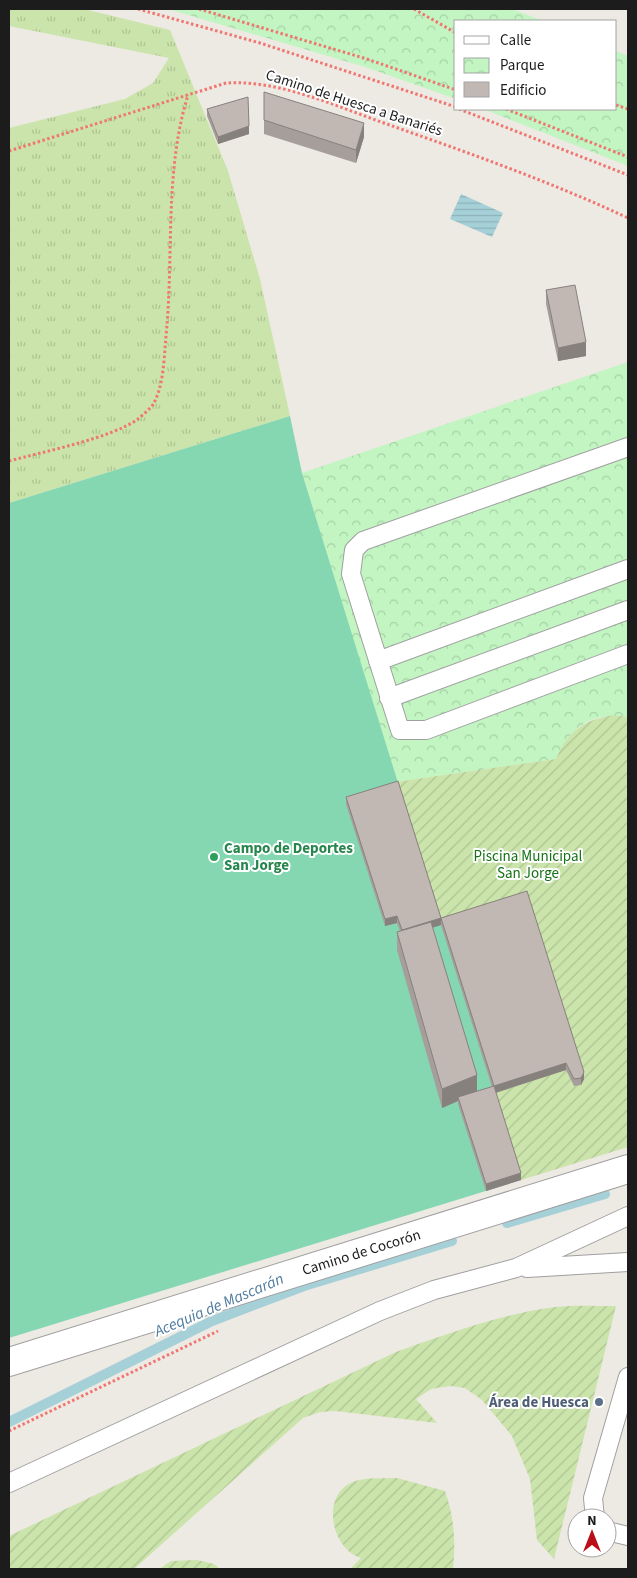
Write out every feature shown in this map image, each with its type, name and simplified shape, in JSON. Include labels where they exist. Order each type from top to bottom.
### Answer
[{"type":"street","name":"Camino de Cocorón","points":[[9,1362],[628,1169]]},
{"type":"lane","points":[[628,447],[363,540],[354,550],[351,574],[400,730],[426,730],[628,654]]},
{"type":"lane","points":[[378,661],[628,569]]},
{"type":"lane","points":[[390,698],[628,610]]},
{"type":"lane","points":[[9,1483],[380,1311],[434,1290],[516,1268],[628,1216]]},
{"type":"lane","points":[[516,1268],[628,1262]]},
{"type":"lane","points":[[594,1508],[593,1498],[628,1377]]},
{"type":"path","points":[[138,9],[260,43],[454,107]]},
{"type":"path","points":[[199,9],[367,59],[454,89]]},
{"type":"path","points":[[414,9],[454,32]]},
{"type":"path","name":"Camino de Huesca a Banariés","points":[[9,151],[226,83],[250,82],[271,86],[321,101],[467,152],[628,218]]},
{"type":"path","points":[[9,461],[112,432],[138,420],[154,404],[162,379],[169,307],[174,168],[182,113],[188,95]]},
{"type":"path","points":[[462,110],[628,175]]},
{"type":"path","points":[[509,110],[628,157]]},
{"type":"path","points":[[9,1431],[225,1328]]},
{"type":"green space","points":[[9,9],[84,9],[170,30],[228,171],[260,279],[290,416],[9,503],[9,128],[125,99],[153,83],[169,58],[9,26]]},
{"type":"green space","points":[[168,9],[512,9],[540,20],[454,20],[454,98],[365,67]]},
{"type":"green space","points":[[617,51],[628,56],[628,166],[486,110],[617,110]]},
{"type":"green space","points":[[628,362],[628,717],[603,717],[593,719],[584,724],[568,738],[556,759],[396,782],[302,473]]},
{"type":"green space","name":"Campo de Deportes San Jorge","points":[[290,416],[302,473],[521,1180],[9,1338],[9,503]]},
{"type":"green space","name":"Piscina Municipal San Jorge","points":[[613,715],[628,717],[628,1147],[521,1180],[396,782],[556,759],[566,741],[578,728],[593,720]]},
{"type":"green space","points":[[563,1306],[616,1306],[554,1559],[537,1540],[530,1479],[512,1436],[482,1400],[465,1388],[450,1386],[431,1389],[416,1399],[437,1423],[336,1411],[320,1412],[303,1418],[134,1569],[9,1569],[9,1536],[396,1352],[474,1325],[515,1314]]},
{"type":"green space","points":[[397,1478],[445,1491],[454,1529],[453,1569],[350,1569],[361,1558],[344,1546],[334,1525],[334,1503],[339,1493],[347,1485],[358,1480]]},
{"type":"green space","points":[[197,1560],[214,1564],[220,1569],[159,1569],[171,1561]]},
{"type":"water","points":[[461,194],[503,213],[492,237],[450,219]]},
{"type":"building","points":[[264,92],[364,123],[356,150],[264,120]]},
{"type":"building","points":[[248,97],[249,126],[218,137],[207,109]]},
{"type":"building","points":[[575,285],[586,342],[558,348],[546,290]]},
{"type":"building","points":[[398,781],[441,918],[402,930],[397,916],[385,919],[346,797]]},
{"type":"building","points":[[527,891],[584,1072],[581,1078],[574,1079],[566,1063],[494,1086],[441,918]]},
{"type":"building","points":[[431,922],[477,1075],[442,1089],[397,932]]},
{"type":"building","points":[[494,1086],[521,1173],[486,1184],[458,1097]]},
{"type":"waterway","name":"Acequia de Mascarán","points":[[507,1223],[605,1194]]},
{"type":"waterway","name":"Acequia de Mascarán","points":[[9,1422],[212,1321],[304,1286],[452,1241]]},
{"type":"place","name":"Campo de Deportes San Jorge","points":[[214,857]]},
{"type":"place","name":"Área de Huesca","points":[[599,1402]]}]
